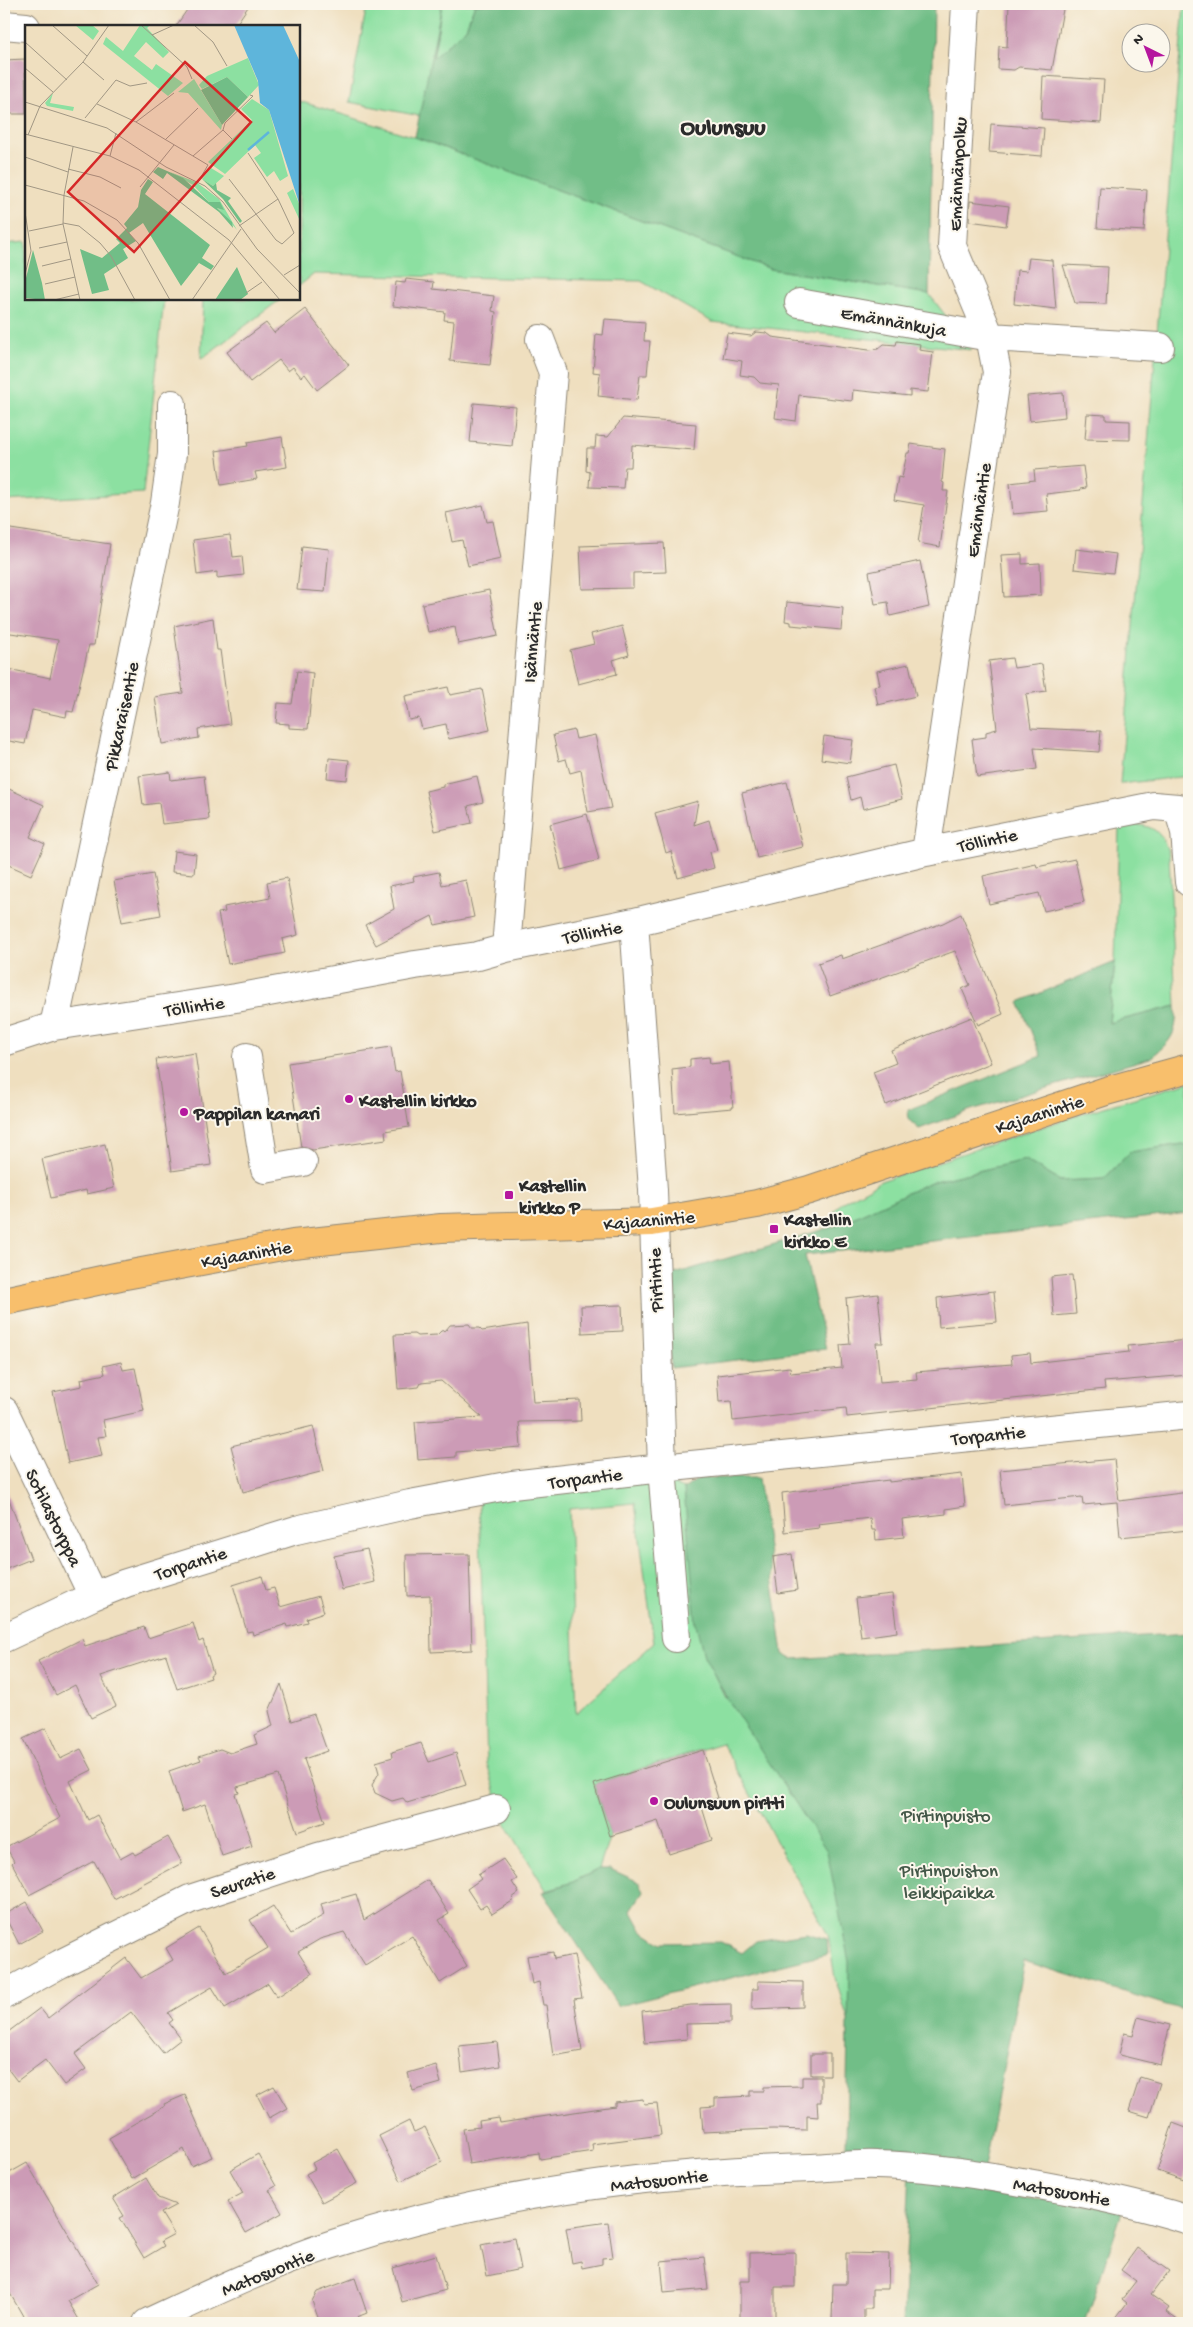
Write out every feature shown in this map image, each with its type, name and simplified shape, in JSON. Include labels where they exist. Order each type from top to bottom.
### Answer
[{"type":"main road","name":"Kajaanintie","points":[[4,1301],[120,1276],[293,1244],[441,1228],[652,1222],[757,1204],[809,1190],[1106,1090],[1189,1068]]},
{"type":"street","name":"Emännänpolku","points":[[966,4],[952,246],[990,337]]},
{"type":"street","points":[[4,25],[25,27]]},
{"type":"street","name":"Emännänkuja","points":[[798,303],[990,337]]},
{"type":"street","points":[[990,337],[1160,347]]},
{"type":"street","name":"Emännäntie","points":[[926,852],[997,372],[990,337]]},
{"type":"street","name":"Isännäntie","points":[[506,948],[553,373],[540,339]]},
{"type":"street","name":"Pikkaraisentie","points":[[54,1026],[165,503],[172,454],[172,404]]},
{"type":"street","name":"Töllintie","points":[[4,1042],[54,1026],[236,998],[415,965],[478,956],[506,948],[634,922],[926,852],[1154,806],[1178,808],[1185,832],[1189,882]]},
{"type":"street","name":"Pirtintie","points":[[634,922],[652,1190],[662,1468],[676,1638]]},
{"type":"street","points":[[247,1057],[265,1170],[303,1162]]},
{"type":"street","name":"Sotilastorppa","points":[[4,1411],[93,1596]]},
{"type":"street","name":"Torpantie","points":[[4,1638],[93,1596],[126,1583],[273,1536],[410,1504],[512,1485],[992,1433],[1189,1415]]},
{"type":"street","name":"Seuratie","points":[[4,1995],[60,1964],[190,1898],[318,1857],[496,1809]]},
{"type":"street","name":"Matosuontie","points":[[146,2323],[246,2277],[320,2248],[411,2222],[473,2205],[678,2176],[742,2170],[877,2165],[977,2175],[1102,2196],[1152,2208],[1189,2220]]},
{"type":"green space","points":[[367,4],[475,4],[466,28],[433,59],[439,23],[420,116],[349,102]]},
{"type":"green space","points":[[442,4],[433,58],[466,28],[475,4],[934,4],[929,294],[771,269],[415,137]]},
{"type":"green space","points":[[1184,4],[1189,4],[1189,776],[1120,784]]},
{"type":"green space","points":[[300,101],[415,137],[771,269],[929,294],[972,350],[712,322],[641,281],[314,274],[300,285]]},
{"type":"green space","points":[[25,242],[25,300],[164,300],[143,493],[4,501],[4,244]]},
{"type":"green space","points":[[203,300],[280,300],[201,359]]},
{"type":"green space","points":[[1138,825],[1155,830],[1164,842],[1169,854],[1176,1006],[1109,1023],[1115,962],[1119,826]]},
{"type":"green space","points":[[1115,962],[1109,1023],[1176,1006],[1176,1023],[1172,1036],[1150,1058],[971,1110],[919,1129],[909,1120],[908,1110],[1041,1056],[1019,1002]]},
{"type":"green space","points":[[1189,1082],[1189,1147],[1183,1144],[1130,1152],[1104,1179],[1060,1181],[1025,1160],[931,1182],[835,1226],[832,1214],[841,1203],[881,1181],[1084,1113]]},
{"type":"green space","points":[[1183,1144],[1189,1147],[1189,1213],[805,1255],[826,1349],[671,1368],[668,1276],[835,1226],[931,1182],[1025,1160],[1060,1181],[1104,1179],[1130,1152]]},
{"type":"green space","name":"Pirtinpuiston leikkipaikka","points":[[648,1474],[684,1489],[703,1652],[725,1697],[780,1664],[1021,1957],[917,2158],[883,2129],[835,1978],[828,1935],[722,1743],[594,1784],[610,1836],[599,1869],[573,1882],[546,1890],[504,1821],[487,1764],[479,1498]],"holes":[[[635,1503],[654,1643],[576,1713],[569,1509]]]},
{"type":"green space","name":"Pirtinpuisto","points":[[699,1478],[758,1478],[783,1654],[792,1659],[1189,1633],[1189,2012],[1024,1961],[979,2193],[1123,2209],[1085,2323],[903,2323],[911,2147],[846,2148],[849,1962],[827,1851],[728,1700],[704,1656],[696,1624],[684,1489]]},
{"type":"green space","points":[[599,1869],[610,1869],[639,1882],[643,1892],[631,1910],[642,1930],[662,1943],[721,1942],[742,1953],[756,1941],[806,1933],[827,1939],[828,1954],[618,2006],[543,1892],[573,1882]]},
{"type":"building","points":[[191,4],[250,4],[236,25],[177,25]]},
{"type":"building","points":[[1009,4],[1064,4],[1052,70],[1019,67],[1014,70],[998,69],[999,46],[1007,47]]},
{"type":"building","points":[[25,59],[25,114],[6,114],[6,104],[4,104],[4,60]]},
{"type":"building","points":[[1043,76],[1104,80],[1101,123],[1041,119]]},
{"type":"building","points":[[991,124],[1044,128],[1042,156],[989,152]]},
{"type":"building","points":[[1100,187],[1147,190],[1144,231],[1097,228]]},
{"type":"building","points":[[970,201],[1009,206],[1006,226],[969,221]]},
{"type":"building","points":[[1029,258],[1052,260],[1056,309],[1014,304],[1017,270],[1027,271]]},
{"type":"building","points":[[1063,265],[1108,267],[1106,304],[1075,303]]},
{"type":"building","points":[[406,279],[434,282],[433,289],[494,296],[492,311],[496,312],[490,365],[450,361],[454,321],[444,320],[445,312],[393,306],[396,282],[405,283]]},
{"type":"building","points":[[305,309],[349,365],[317,390],[305,374],[301,377],[293,367],[288,371],[279,360],[250,382],[227,352],[266,323],[274,333]]},
{"type":"building","points":[[605,319],[645,322],[644,341],[650,341],[647,375],[640,375],[637,400],[598,396],[600,373],[593,372],[596,334],[603,335]]},
{"type":"building","points":[[756,332],[767,333],[772,337],[869,350],[878,349],[884,344],[896,345],[897,341],[920,344],[919,350],[933,352],[928,392],[910,390],[910,396],[853,390],[852,401],[799,395],[796,421],[775,418],[779,385],[760,383],[754,377],[740,375],[742,361],[723,358],[727,333],[751,336]]},
{"type":"building","points":[[1063,393],[1065,417],[1030,421],[1027,396]]},
{"type":"building","points":[[474,403],[516,407],[512,446],[470,442]]},
{"type":"building","points":[[1087,414],[1106,415],[1106,420],[1130,421],[1130,440],[1085,439]]},
{"type":"building","points":[[623,418],[696,424],[694,450],[632,445],[631,467],[625,467],[623,488],[589,487],[590,472],[586,471],[587,448],[595,448],[596,436],[608,437]]},
{"type":"building","points":[[282,437],[287,467],[255,472],[257,479],[221,485],[216,451],[248,446],[247,443]]},
{"type":"building","points":[[911,444],[945,449],[942,482],[944,483],[943,491],[948,491],[940,547],[918,543],[924,505],[894,500],[898,477],[902,478],[907,453],[909,453]]},
{"type":"building","points":[[1083,466],[1086,488],[1046,494],[1048,511],[1013,514],[1010,483],[1035,480],[1034,470]]},
{"type":"building","points":[[483,505],[487,522],[493,521],[501,559],[468,566],[462,540],[452,542],[446,513]]},
{"type":"building","points":[[4,528],[110,544],[94,645],[89,645],[73,712],[67,711],[66,717],[32,710],[25,744],[4,740],[4,668],[50,678],[58,640],[4,632]]},
{"type":"building","points":[[230,535],[233,557],[242,556],[244,575],[217,578],[217,572],[197,575],[193,540]]},
{"type":"building","points":[[664,543],[666,572],[633,573],[633,588],[582,589],[580,546]]},
{"type":"building","points":[[302,546],[329,549],[325,592],[297,590]]},
{"type":"building","points":[[1076,549],[1116,554],[1113,573],[1074,569]]},
{"type":"building","points":[[1022,554],[1022,564],[1040,563],[1041,595],[1004,597],[1001,555]]},
{"type":"building","points":[[920,561],[929,607],[890,616],[888,602],[875,604],[869,572]]},
{"type":"building","points":[[489,590],[498,636],[458,644],[455,627],[428,632],[422,604]]},
{"type":"building","points":[[787,602],[843,608],[841,630],[791,625],[791,622],[785,621]]},
{"type":"building","points":[[213,618],[217,650],[220,650],[230,724],[198,729],[199,738],[162,744],[155,697],[183,693],[174,626]]},
{"type":"building","points":[[622,626],[629,655],[613,660],[617,674],[578,684],[570,650],[594,644],[591,634]]},
{"type":"building","points":[[1012,658],[1014,668],[1042,664],[1046,691],[1026,694],[1031,728],[1101,731],[1099,752],[1034,748],[1037,769],[977,777],[972,739],[986,737],[986,732],[997,729],[989,661]]},
{"type":"building","points":[[909,664],[916,696],[878,705],[874,686],[880,685],[877,671]]},
{"type":"building","points":[[297,671],[313,673],[308,729],[289,728],[289,724],[276,723],[278,703],[292,704]]},
{"type":"building","points":[[448,687],[450,695],[482,689],[490,730],[449,739],[446,724],[422,729],[419,718],[409,720],[405,696]]},
{"type":"building","points":[[574,730],[576,739],[595,735],[611,808],[588,812],[581,770],[570,773],[566,759],[559,761],[553,735]]},
{"type":"building","points":[[824,736],[853,740],[850,763],[821,759]]},
{"type":"building","points":[[329,758],[349,760],[347,780],[327,778]]},
{"type":"building","points":[[894,765],[902,799],[863,809],[860,797],[851,800],[846,777]]},
{"type":"building","points":[[170,772],[171,780],[204,776],[209,819],[162,824],[159,803],[143,805],[139,776]]},
{"type":"building","points":[[477,776],[483,802],[468,806],[472,823],[435,831],[426,791],[443,787],[443,784]]},
{"type":"building","points":[[787,782],[803,847],[757,858],[742,793]]},
{"type":"building","points":[[9,789],[44,805],[30,837],[45,844],[31,875],[4,863],[4,800]]},
{"type":"building","points":[[698,801],[694,825],[709,820],[717,850],[710,852],[714,868],[678,878],[671,851],[666,853],[655,813]]},
{"type":"building","points":[[587,814],[599,860],[561,870],[550,824]]},
{"type":"building","points":[[174,851],[196,854],[194,874],[172,872]]},
{"type":"building","points":[[1075,859],[1084,902],[1044,911],[1039,893],[989,904],[983,876],[1036,864],[1037,867]]},
{"type":"building","points":[[439,872],[442,885],[466,880],[474,917],[435,925],[432,916],[376,945],[365,925],[394,909],[390,886],[414,881],[413,877]]},
{"type":"building","points":[[153,874],[161,915],[122,922],[114,881]]},
{"type":"building","points":[[287,878],[298,935],[282,939],[285,953],[228,964],[218,913],[225,912],[224,907],[270,898],[267,882]]},
{"type":"building","points":[[961,914],[1003,1014],[978,1025],[962,989],[970,985],[955,951],[830,996],[818,963],[841,955],[842,959],[943,923]]},
{"type":"building","points":[[972,1017],[991,1063],[886,1105],[873,1072],[896,1063],[891,1050]]},
{"type":"building","name":"Kastellin kirkko","points":[[391,1047],[395,1072],[400,1071],[409,1127],[385,1131],[386,1139],[313,1150],[301,1147],[288,1063]]},
{"type":"building","name":"Pappilan kamari","points":[[195,1053],[211,1165],[172,1171],[156,1059]]},
{"type":"building","points":[[709,1057],[710,1064],[729,1062],[733,1108],[675,1113],[672,1069],[690,1067],[690,1059]]},
{"type":"building","points":[[105,1144],[114,1188],[87,1194],[86,1190],[51,1198],[42,1159]]},
{"type":"building","points":[[1072,1275],[1076,1314],[1054,1316],[1051,1277]]},
{"type":"building","points":[[994,1291],[997,1322],[939,1327],[937,1298]]},
{"type":"building","points":[[878,1294],[883,1343],[876,1343],[880,1382],[917,1379],[916,1372],[1012,1364],[1011,1355],[1030,1353],[1031,1363],[1129,1352],[1128,1346],[1187,1340],[1189,1375],[1104,1382],[1105,1389],[847,1417],[846,1408],[733,1421],[731,1401],[719,1402],[717,1375],[790,1367],[791,1373],[842,1368],[840,1345],[850,1344],[846,1298]]},
{"type":"building","points":[[622,1305],[623,1331],[582,1333],[581,1306]]},
{"type":"building","points":[[469,1324],[472,1328],[479,1328],[482,1331],[527,1324],[533,1402],[580,1400],[581,1421],[519,1422],[521,1447],[456,1452],[456,1457],[418,1460],[415,1422],[482,1417],[441,1381],[421,1383],[419,1387],[398,1389],[394,1335],[437,1335],[441,1331],[446,1330],[450,1325]]},
{"type":"building","points":[[121,1362],[123,1370],[135,1368],[144,1411],[103,1420],[106,1436],[98,1437],[102,1456],[68,1463],[53,1392],[82,1386],[81,1379],[105,1374],[103,1366]]},
{"type":"building","points":[[313,1426],[324,1471],[243,1492],[231,1446]]},
{"type":"building","points":[[1114,1459],[1119,1501],[1189,1492],[1189,1530],[1120,1537],[1117,1502],[1083,1505],[1082,1497],[1004,1505],[1000,1470]]},
{"type":"building","points":[[962,1474],[965,1506],[946,1509],[946,1514],[902,1519],[904,1537],[876,1540],[875,1530],[872,1530],[870,1518],[818,1524],[819,1528],[785,1532],[782,1493],[889,1480],[889,1482]]},
{"type":"building","points":[[6,1491],[31,1559],[4,1570],[4,1492]]},
{"type":"building","points":[[367,1549],[375,1582],[342,1590],[334,1556]]},
{"type":"building","points":[[469,1554],[472,1650],[431,1652],[430,1595],[407,1596],[406,1555]]},
{"type":"building","points":[[792,1554],[797,1590],[778,1593],[773,1557]]},
{"type":"building","points":[[262,1576],[266,1590],[274,1588],[280,1607],[319,1596],[324,1612],[306,1618],[307,1622],[288,1627],[287,1624],[253,1635],[252,1631],[247,1632],[233,1585]]},
{"type":"building","points":[[892,1594],[897,1632],[861,1637],[856,1598]]},
{"type":"building","points":[[193,1623],[199,1642],[203,1640],[213,1673],[210,1675],[211,1678],[177,1689],[166,1655],[101,1676],[116,1706],[91,1718],[75,1685],[56,1695],[38,1661],[82,1639],[85,1646],[144,1627],[148,1638]]},
{"type":"building","points":[[281,1684],[292,1721],[314,1714],[327,1751],[304,1759],[325,1822],[297,1832],[278,1775],[237,1787],[239,1793],[235,1794],[252,1846],[222,1856],[205,1804],[182,1812],[169,1771],[201,1760],[199,1756],[220,1749],[230,1753],[257,1744],[254,1735],[273,1726],[269,1711]]},
{"type":"building","points":[[46,1728],[60,1759],[81,1749],[92,1770],[70,1781],[88,1820],[97,1815],[120,1859],[133,1852],[135,1855],[168,1837],[182,1863],[114,1899],[94,1861],[29,1895],[12,1863],[14,1861],[6,1847],[60,1818],[23,1739]]},
{"type":"building","points":[[421,1743],[429,1762],[456,1753],[466,1785],[407,1803],[403,1798],[392,1801],[375,1793],[372,1785],[379,1773],[376,1762],[393,1757],[392,1752]]},
{"type":"building","name":"Oulunsuun pirtti","points":[[703,1750],[718,1798],[701,1804],[712,1840],[669,1854],[658,1821],[610,1836],[594,1784]]},
{"type":"building","points":[[503,1859],[517,1879],[512,1882],[519,1893],[512,1898],[514,1900],[492,1914],[486,1905],[480,1909],[467,1889],[481,1879],[478,1875]]},
{"type":"building","points":[[428,1880],[449,1914],[439,1920],[467,1966],[440,1983],[412,1936],[365,1965],[344,1932],[320,1939],[298,1952],[312,1974],[277,1997],[268,1983],[225,2008],[212,1987],[168,2013],[173,2020],[169,2023],[181,2039],[163,2053],[131,2012],[75,2054],[86,2069],[64,2085],[45,2060],[17,2081],[4,2064],[4,2035],[40,2008],[48,2018],[126,1958],[141,1978],[173,1960],[166,1948],[199,1928],[226,1973],[268,1948],[250,1920],[273,1906],[291,1934],[324,1915],[321,1904],[356,1894],[364,1920]]},
{"type":"building","points":[[27,1902],[43,1931],[19,1944],[4,1915]]},
{"type":"building","points":[[553,1952],[554,1959],[574,1955],[582,1998],[574,1999],[582,2051],[553,2056],[546,2005],[543,2005],[539,1982],[532,1984],[527,1956]]},
{"type":"building","points":[[758,1981],[803,1982],[803,2007],[752,2009],[752,1989],[758,1989]]},
{"type":"building","points":[[731,2004],[731,2023],[686,2024],[687,2039],[645,2043],[642,2011],[691,2005]]},
{"type":"building","points":[[1138,2017],[1170,2025],[1160,2065],[1119,2055],[1124,2033],[1133,2035]]},
{"type":"building","points":[[497,2042],[500,2066],[462,2072],[459,2046]]},
{"type":"building","points":[[811,2054],[830,2054],[830,2075],[811,2075]]},
{"type":"building","points":[[436,2065],[441,2083],[413,2091],[408,2073]]},
{"type":"building","points":[[802,2077],[821,2077],[821,2102],[817,2102],[818,2117],[807,2116],[807,2130],[773,2129],[703,2132],[701,2107],[715,2106],[715,2098],[750,2096],[750,2091],[764,2091],[764,2087],[802,2086]]},
{"type":"building","points":[[1140,2077],[1160,2083],[1149,2117],[1129,2111]]},
{"type":"building","points":[[274,2086],[287,2108],[269,2118],[257,2095]]},
{"type":"building","points":[[185,2095],[212,2157],[191,2166],[184,2149],[132,2179],[109,2138],[165,2106],[164,2104]]},
{"type":"building","points":[[643,2099],[644,2104],[657,2103],[661,2135],[592,2144],[593,2151],[540,2159],[539,2153],[469,2164],[463,2129],[480,2127],[479,2121],[499,2118],[500,2123],[615,2106],[615,2102]]},
{"type":"building","points":[[409,2121],[414,2132],[425,2127],[442,2162],[401,2181],[379,2136]]},
{"type":"building","points":[[1173,2123],[1189,2129],[1189,2165],[1184,2180],[1157,2171]]},
{"type":"building","points":[[338,2149],[357,2183],[322,2202],[306,2174],[315,2169],[312,2163]]},
{"type":"building","points":[[258,2154],[276,2186],[269,2190],[282,2213],[246,2233],[228,2201],[243,2193],[230,2170]]},
{"type":"building","points":[[27,2163],[98,2284],[68,2301],[81,2323],[27,2323],[4,2283],[4,2176]]},
{"type":"building","points":[[146,2178],[158,2198],[176,2205],[161,2213],[174,2234],[161,2241],[164,2246],[144,2258],[120,2218],[124,2216],[113,2198]]},
{"type":"building","points":[[608,2222],[613,2257],[602,2258],[602,2264],[582,2268],[581,2261],[572,2263],[566,2228]]},
{"type":"building","points":[[515,2238],[521,2269],[487,2276],[481,2245]]},
{"type":"building","points":[[1137,2248],[1169,2271],[1151,2295],[1169,2308],[1166,2312],[1182,2323],[1112,2323],[1127,2303],[1122,2299],[1136,2281],[1121,2270]]},
{"type":"building","points":[[795,2252],[795,2287],[775,2287],[775,2323],[740,2323],[740,2281],[750,2281],[750,2253]]},
{"type":"building","points":[[846,2253],[889,2254],[888,2289],[872,2289],[872,2309],[864,2309],[864,2322],[832,2321],[833,2284],[846,2284]]},
{"type":"building","points":[[436,2255],[446,2290],[402,2302],[393,2268]]},
{"type":"building","points":[[704,2257],[708,2289],[664,2293],[661,2261]]},
{"type":"building","points":[[355,2278],[367,2313],[357,2317],[359,2323],[320,2323],[312,2301],[317,2292]]},
{"type":"place","name":"Kastellin kirkko","points":[[349,1099]]},
{"type":"place","name":"Pappilan kamari","points":[[184,1112]]},
{"type":"place","name":"Kastellin kirkko P","points":[[509,1195]]},
{"type":"place","name":"Kastellin kirkko E","points":[[774,1229]]},
{"type":"place","name":"Oulunsuun pirtti","points":[[654,1801]]},
{"type":"district","name":"Oulunsuu","points":[[723,126]]}]
